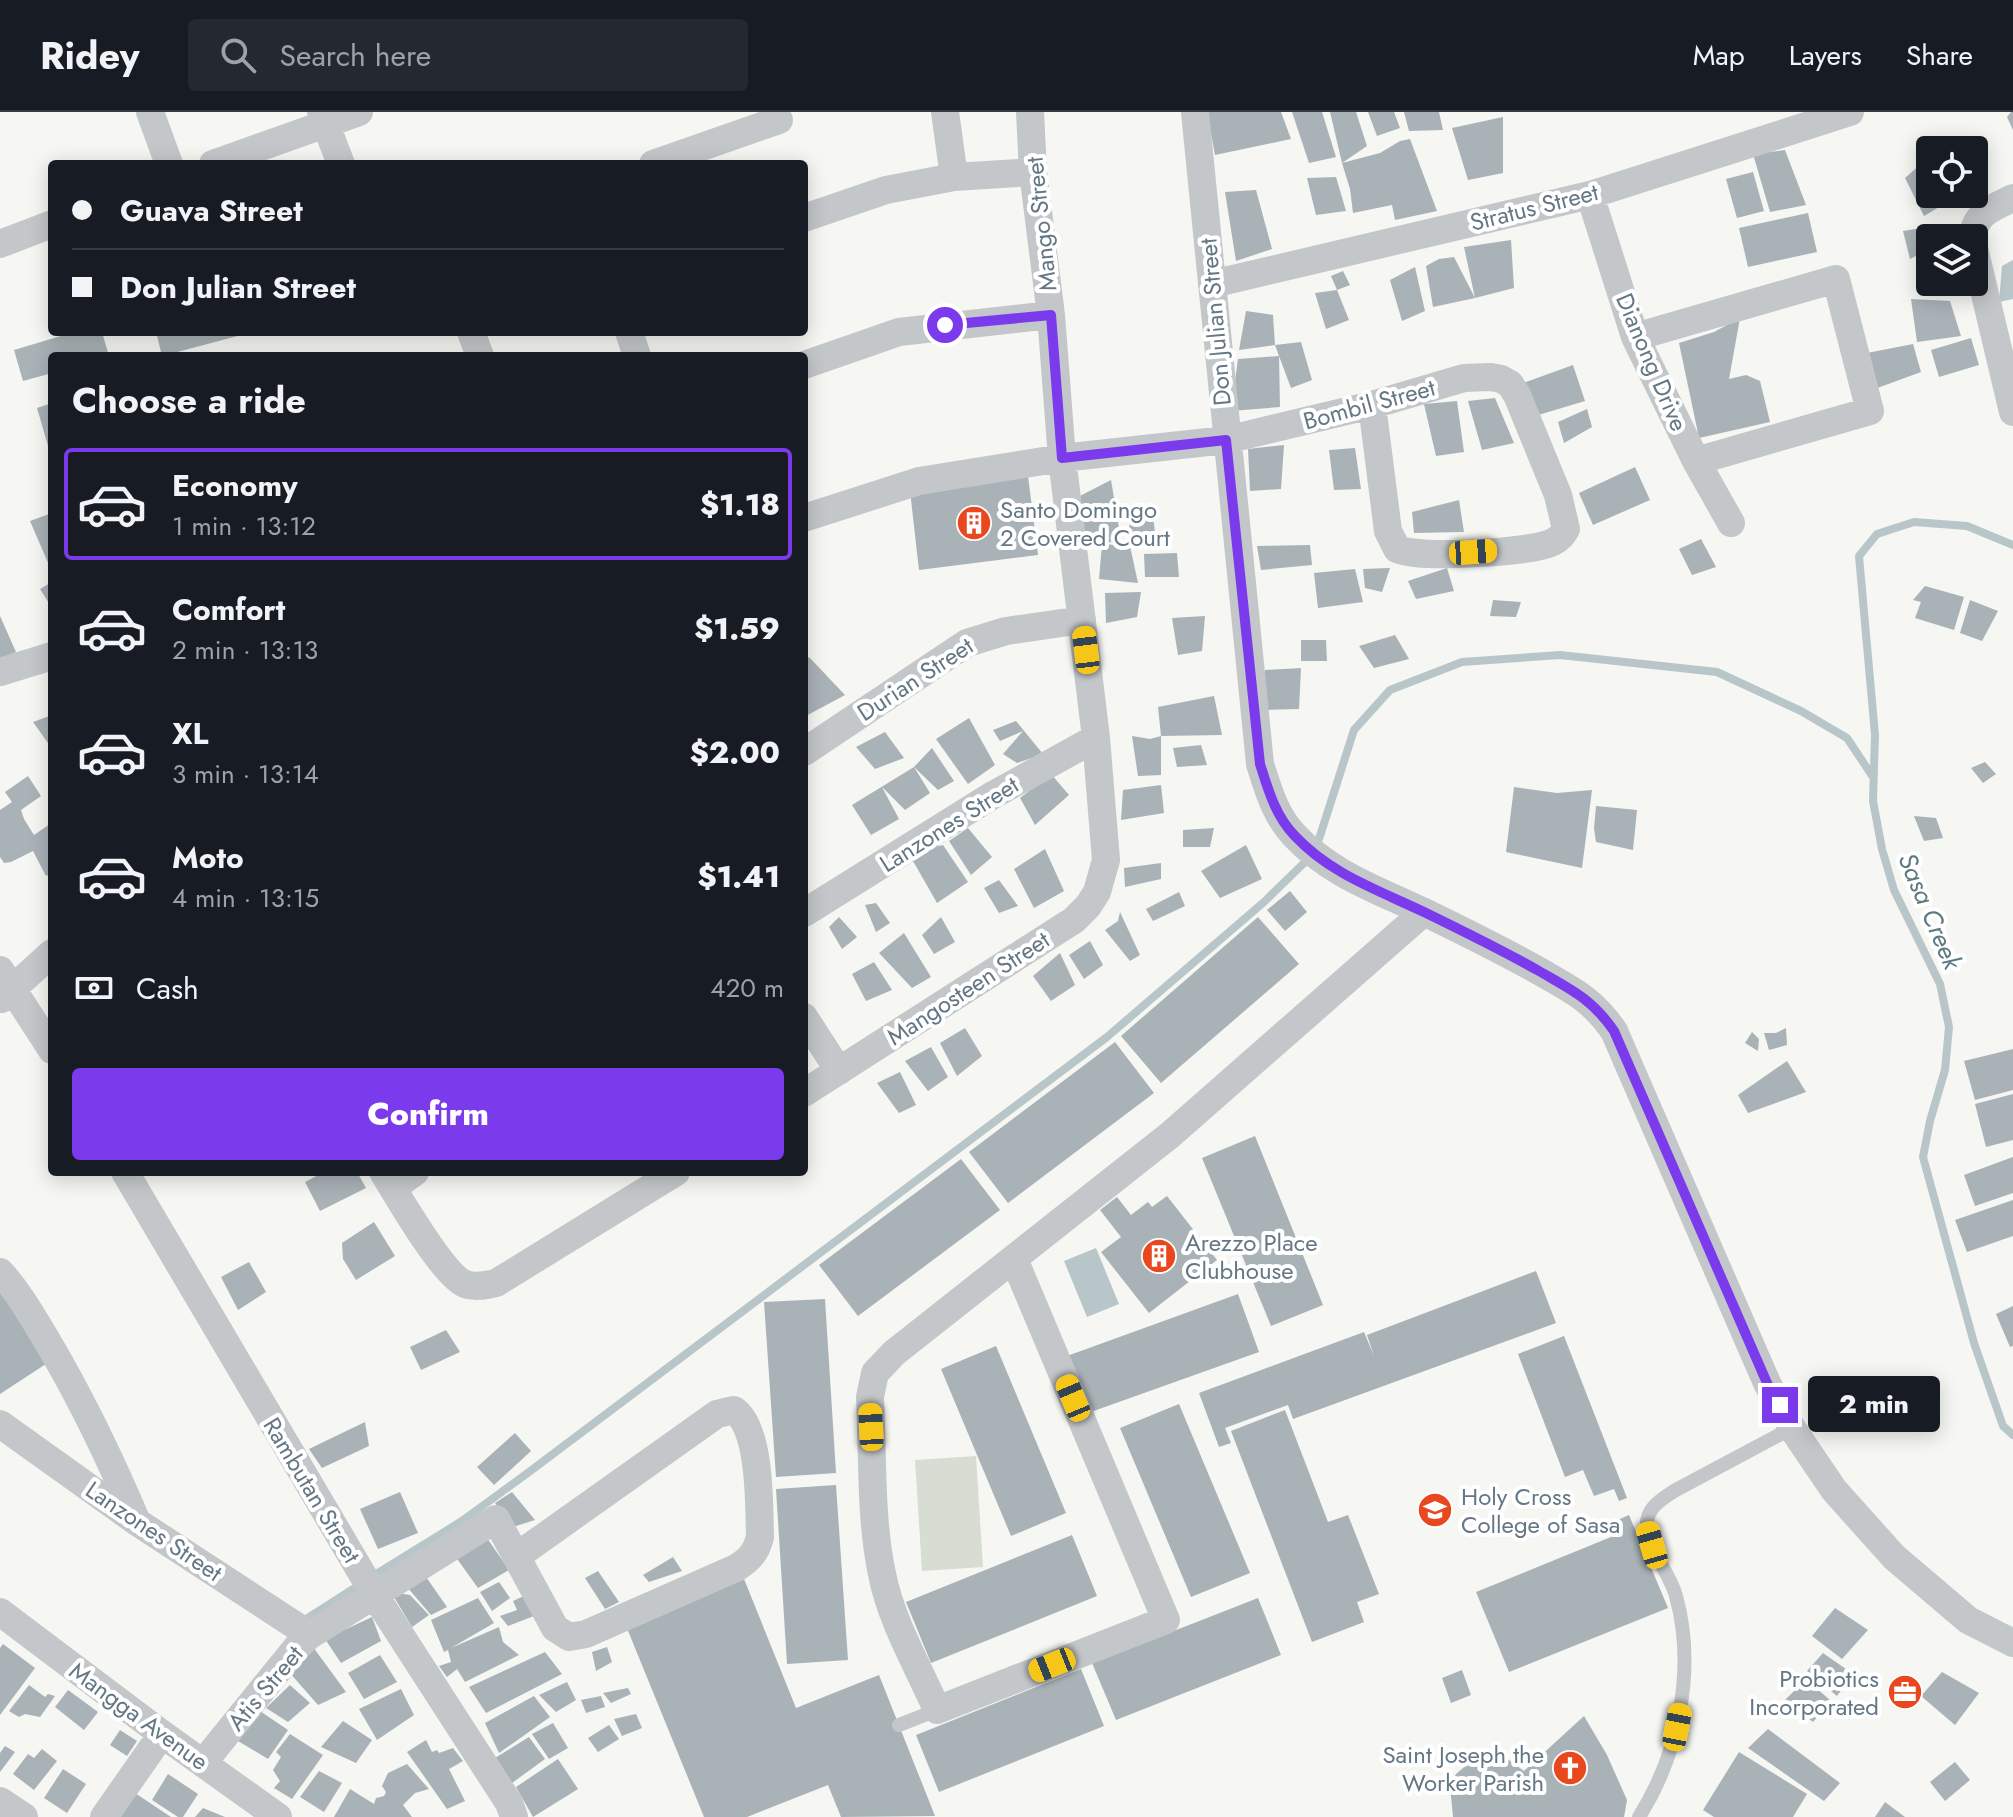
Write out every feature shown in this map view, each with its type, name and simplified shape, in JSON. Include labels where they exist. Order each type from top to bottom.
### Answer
[{"type":"street","points":[[150,112],[168,160]]},
{"type":"street","points":[[223,160],[324,118],[359,112]]},
{"type":"street","points":[[945,112],[954,177]]},
{"type":"street","name":"Mango Street","points":[[1030,112],[1033,172],[1051,315],[1062,458],[1096,738],[1106,860]]},
{"type":"street","name":"Don Julian Street","points":[[1195,112],[1260,764],[1273,804],[1292,833],[1322,860],[1350,879],[1527,964],[1599,1009],[1614,1031],[1767,1383],[1792,1428],[1834,1490],[1894,1557],[1968,1620],[2013,1643]]},
{"type":"street","name":"Stratus Street","points":[[1212,284],[1590,195],[1793,122],[1850,112]]},
{"type":"street","points":[[324,118],[340,160]]},
{"type":"street","points":[[664,160],[779,120]]},
{"type":"street","points":[[808,217],[886,190],[954,177],[1033,172]]},
{"type":"street","name":"Dianong Drive","points":[[1590,195],[1635,337],[1696,461],[1731,523]]},
{"type":"street","points":[[1975,224],[1981,214],[2013,198]]},
{"type":"street","points":[[0,244],[48,226]]},
{"type":"street","points":[[1635,337],[1836,279],[1870,411],[1696,461]]},
{"type":"street","points":[[1985,296],[2013,412]]},
{"type":"street","points":[[808,364],[899,332],[1051,315]]},
{"type":"street","name":"Bombil Street","points":[[808,517],[919,481],[1062,458],[1226,440],[1372,405],[1464,378],[1491,377],[1510,384],[1517,395],[1558,495],[1566,529],[1552,543],[1536,547],[1430,555],[1397,549],[1388,531],[1372,405]]},
{"type":"street","name":"Durian Street","points":[[808,749],[967,643],[1006,631],[1082,620]]},
{"type":"street","points":[[0,672],[48,657]]},
{"type":"street","name":"Lanzones Street","points":[[808,911],[993,795],[1096,738]]},
{"type":"street","name":"Mangosteen Street","points":[[808,1090],[1074,920],[1097,892],[1106,860]]},
{"type":"street","points":[[1014,1259],[1166,1620],[937,1710],[889,1600],[882,1576],[877,1545],[871,1386],[875,1373],[894,1353],[1170,1135],[1424,912]]},
{"type":"street","points":[[48,956],[4,985],[48,1045]]},
{"type":"street","points":[[808,1023],[839,1071]]},
{"type":"street","name":"Rambutan Street","points":[[127,1176],[374,1594],[512,1810]]},
{"type":"street","points":[[397,1177],[444,1264],[457,1279],[475,1286],[496,1283],[670,1176]]},
{"type":"street","points":[[0,1272],[35,1321],[75,1387],[110,1457],[137,1522]]},
{"type":"street","points":[[734,1410],[742,1416],[749,1429],[753,1452],[760,1537],[757,1549],[749,1560],[586,1634],[569,1637],[555,1628],[517,1556],[717,1414],[734,1410]]},
{"type":"street","name":"Lanzones Street","points":[[0,1424],[137,1522],[310,1635]]},
{"type":"street","name":"Atis Street","points":[[203,1763],[310,1635],[496,1519],[517,1556]]},
{"type":"street","name":"Mangga Avenue","points":[[0,1612],[278,1817]]},
{"type":"street","points":[[104,1817],[162,1734]]},
{"type":"street","points":[[0,1801],[24,1817]]},
{"type":"lane","points":[[1639,1817],[1668,1752],[1683,1697],[1683,1625],[1675,1592],[1652,1545],[1647,1527],[1649,1512],[1657,1502],[1674,1491],[1792,1428]]},
{"type":"lane","points":[[899,1725],[937,1710]]},
{"type":"shaded area","points":[[2013,260],[2013,299],[1999,302],[2002,266]]},
{"type":"shaded area","points":[[1096,1248],[1119,1304],[1087,1317],[1064,1261]]},
{"type":"shaded area","points":[[976,1456],[983,1567],[922,1571],[915,1460]]},
{"type":"building","points":[[1207,112],[1281,112],[1291,139],[1215,155]]},
{"type":"building","points":[[1292,112],[1322,112],[1336,157],[1309,163]]},
{"type":"building","points":[[1330,112],[1356,112],[1367,146],[1342,163]]},
{"type":"building","points":[[1368,112],[1394,112],[1400,128],[1377,136]]},
{"type":"building","points":[[1404,112],[1439,112],[1443,130],[1409,131]]},
{"type":"building","points":[[2013,112],[2013,130],[2007,117]]},
{"type":"building","points":[[1503,117],[1503,173],[1468,180],[1452,128]]},
{"type":"building","points":[[1410,139],[1437,211],[1395,220],[1392,205],[1353,213],[1342,163],[1380,153],[1400,141]]},
{"type":"building","points":[[1785,150],[1806,205],[1770,212],[1753,154]]},
{"type":"building","points":[[1916,168],[1916,200],[1905,178]]},
{"type":"building","points":[[1753,172],[1764,211],[1737,218],[1726,179]]},
{"type":"building","points":[[1336,177],[1346,211],[1316,215],[1307,178]]},
{"type":"building","points":[[1256,190],[1272,249],[1236,261],[1225,192]]},
{"type":"building","points":[[1920,208],[1937,208],[1924,216]]},
{"type":"building","points":[[1808,213],[1817,252],[1748,267],[1739,228]]},
{"type":"building","points":[[1916,229],[1916,256],[1910,259],[1903,231]]},
{"type":"building","points":[[1511,240],[1514,288],[1475,298],[1464,247]]},
{"type":"building","points":[[1454,257],[1475,298],[1433,307],[1426,266],[1439,259]]},
{"type":"building","points":[[1415,267],[1425,311],[1402,321],[1390,280]]},
{"type":"building","points":[[1343,271],[1350,285],[1337,290],[1331,276]]},
{"type":"building","points":[[1337,290],[1349,320],[1326,329],[1315,293]]},
{"type":"building","points":[[1911,299],[1950,301],[1961,336],[1917,342]]},
{"type":"building","points":[[1246,311],[1273,315],[1275,345],[1239,350]]},
{"type":"building","points":[[1740,318],[1729,379],[1746,375],[1760,381],[1770,422],[1699,438],[1679,343],[1714,332]]},
{"type":"building","points":[[61,336],[103,336],[108,352],[48,352],[48,374],[23,381],[14,350]]},
{"type":"building","points":[[157,336],[238,336],[177,352],[161,352]]},
{"type":"building","points":[[1971,338],[1979,365],[1939,377],[1931,350]]},
{"type":"building","points":[[1301,342],[1312,380],[1291,388],[1275,345]]},
{"type":"building","points":[[1913,344],[1921,372],[1872,390],[1867,353]]},
{"type":"building","points":[[1279,356],[1280,407],[1231,411],[1238,359]]},
{"type":"building","points":[[1573,365],[1585,401],[1535,416],[1523,383]]},
{"type":"building","points":[[1495,398],[1514,443],[1482,450],[1468,401]]},
{"type":"building","points":[[1457,401],[1464,452],[1436,456],[1424,404]]},
{"type":"building","points":[[48,404],[48,446],[37,408]]},
{"type":"building","points":[[1587,409],[1592,427],[1564,443],[1558,422]]},
{"type":"building","points":[[1284,445],[1281,489],[1250,491],[1248,449]]},
{"type":"building","points":[[1355,448],[1361,489],[1334,490],[1329,450]]},
{"type":"building","points":[[1635,467],[1650,500],[1593,525],[1579,493]]},
{"type":"building","name":"Santo Domingo 2 Covered Court","points":[[1028,476],[1038,555],[919,570],[910,491]]},
{"type":"building","points":[[1111,480],[1121,540],[1087,547],[1078,497]]},
{"type":"building","points":[[1459,500],[1464,532],[1414,533],[1412,512]]},
{"type":"building","points":[[1152,506],[1156,542],[1130,546],[1129,511]]},
{"type":"building","points":[[48,514],[48,563],[30,521]]},
{"type":"building","points":[[1701,539],[1716,567],[1692,575],[1679,549]]},
{"type":"building","points":[[1102,544],[1130,546],[1138,583],[1099,579]]},
{"type":"building","points":[[1310,545],[1312,565],[1261,570],[1257,546]]},
{"type":"building","points":[[1177,553],[1179,577],[1145,577],[1144,554]]},
{"type":"building","points":[[1390,568],[1382,592],[1365,588],[1363,569]]},
{"type":"building","points":[[1447,568],[1454,591],[1416,599],[1408,581]]},
{"type":"building","points":[[1355,569],[1363,602],[1318,608],[1314,573]]},
{"type":"building","points":[[48,584],[48,602],[40,589]]},
{"type":"building","points":[[1925,586],[1964,597],[1954,630],[1915,618],[1921,602],[1913,600]]},
{"type":"building","points":[[1141,592],[1137,617],[1106,623],[1105,593]]},
{"type":"building","points":[[1493,600],[1521,602],[1516,617],[1490,616]]},
{"type":"building","points":[[1970,600],[1998,611],[1982,641],[1960,633]]},
{"type":"building","points":[[0,616],[16,652],[0,659]]},
{"type":"building","points":[[1205,616],[1202,651],[1178,655],[1172,618]]},
{"type":"building","points":[[1395,635],[1409,659],[1374,668],[1359,646]]},
{"type":"building","points":[[1301,640],[1326,640],[1327,661],[1301,661]]},
{"type":"building","points":[[808,658],[845,695],[808,715]]},
{"type":"building","points":[[1301,668],[1299,709],[1264,710],[1265,670]]},
{"type":"building","points":[[1214,696],[1222,735],[1161,736],[1158,707]]},
{"type":"building","points":[[48,716],[48,743],[33,722]]},
{"type":"building","points":[[969,718],[995,765],[968,784],[936,739]]},
{"type":"building","points":[[1016,721],[1043,754],[1017,763],[1003,754],[1023,731],[1000,741],[993,730]]},
{"type":"building","points":[[885,732],[904,758],[875,769],[856,747]]},
{"type":"building","points":[[1132,736],[1150,739],[1161,736],[1161,775],[1138,776]]},
{"type":"building","points":[[1201,745],[1207,765],[1177,767],[1173,748]]},
{"type":"building","points":[[932,748],[954,781],[938,790],[914,767]]},
{"type":"building","points":[[1985,762],[1996,774],[1983,783],[1971,768]]},
{"type":"building","points":[[914,767],[930,793],[905,810],[882,787],[899,819],[871,835],[852,805]]},
{"type":"building","points":[[1051,774],[1069,795],[1035,825],[1020,798]]},
{"type":"building","points":[[28,776],[41,796],[21,810],[34,835],[48,825],[48,875],[33,851],[11,862],[4,863],[0,857],[0,810],[12,802],[5,792]]},
{"type":"building","points":[[1161,785],[1164,813],[1121,820],[1123,790]]},
{"type":"building","points":[[1514,787],[1557,793],[1592,790],[1582,868],[1506,852]]},
{"type":"building","points":[[1596,806],[1637,810],[1633,850],[1596,842]]},
{"type":"building","points":[[1914,816],[1936,818],[1943,838],[1924,841]]},
{"type":"building","points":[[968,828],[992,857],[971,875],[949,841]]},
{"type":"building","points":[[1214,828],[1210,847],[1183,847],[1183,830]]},
{"type":"building","points":[[943,845],[968,882],[937,903],[913,861],[926,849]]},
{"type":"building","points":[[1246,845],[1262,879],[1220,898],[1201,871]]},
{"type":"building","points":[[1045,849],[1064,891],[1034,908],[1014,869]]},
{"type":"building","points":[[1161,863],[1161,879],[1125,887],[1124,868]]},
{"type":"building","points":[[999,880],[1018,906],[999,913],[984,888]]},
{"type":"building","points":[[1290,891],[1307,912],[1285,931],[1267,910]]},
{"type":"building","points":[[1179,892],[1185,906],[1153,921],[1146,909]]},
{"type":"building","points":[[876,903],[890,923],[876,932],[865,905]]},
{"type":"building","points":[[1120,912],[1140,955],[1130,961],[1105,930],[1118,921]]},
{"type":"building","points":[[839,917],[857,937],[842,949],[829,927]]},
{"type":"building","points":[[941,917],[955,942],[934,954],[922,935]]},
{"type":"building","points":[[1258,917],[1299,964],[1161,1083],[1121,1036]]},
{"type":"building","points":[[904,933],[931,977],[912,988],[879,953]]},
{"type":"building","points":[[1090,941],[1103,965],[1084,979],[1069,955]]},
{"type":"building","points":[[1060,953],[1075,985],[1051,1001],[1033,976]]},
{"type":"building","points":[[874,962],[892,990],[866,1001],[852,974]]},
{"type":"building","points":[[965,1028],[982,1056],[957,1076],[940,1043]]},
{"type":"building","points":[[1786,1028],[1787,1045],[1769,1050],[1764,1033],[1776,1033]]},
{"type":"building","points":[[1752,1032],[1759,1039],[1758,1051],[1745,1043]]},
{"type":"building","points":[[1115,1042],[1154,1093],[1008,1203],[969,1152]]},
{"type":"building","points":[[931,1047],[948,1077],[928,1091],[905,1061]]},
{"type":"building","points":[[2013,1049],[2013,1090],[1975,1100],[1964,1061]]},
{"type":"building","points":[[1787,1061],[1806,1092],[1748,1113],[1738,1095]]},
{"type":"building","points":[[900,1072],[916,1105],[899,1113],[877,1083]]},
{"type":"building","points":[[2013,1094],[2013,1140],[1986,1147],[1975,1104]]},
{"type":"building","points":[[1255,1136],[1323,1305],[1271,1326],[1202,1158]]},
{"type":"building","points":[[2013,1157],[2013,1193],[1975,1206],[1964,1175]]},
{"type":"building","points":[[961,1159],[1000,1210],[858,1316],[819,1265]]},
{"type":"building","points":[[316,1176],[359,1176],[366,1188],[320,1211],[305,1182]]},
{"type":"building","name":"Arezzo Place Clubhouse","points":[[1167,1196],[1217,1260],[1149,1313],[1101,1252],[1121,1237],[1100,1210],[1117,1197],[1131,1215],[1148,1202],[1152,1207]]},
{"type":"building","points":[[2013,1200],[2013,1236],[1967,1252],[1955,1220]]},
{"type":"building","points":[[374,1222],[395,1256],[356,1280],[343,1259],[342,1243]]},
{"type":"building","points":[[249,1262],[266,1292],[238,1310],[221,1277]]},
{"type":"building","points":[[1536,1271],[1556,1323],[1293,1419],[1288,1405],[1225,1428],[1231,1443],[1219,1447],[1199,1393],[1364,1332],[1374,1356],[1367,1335]]},
{"type":"building","points":[[0,1287],[49,1362],[0,1394]]},
{"type":"building","points":[[1238,1294],[1259,1352],[1088,1413],[1067,1356]]},
{"type":"building","points":[[825,1299],[836,1473],[776,1477],[764,1302]]},
{"type":"building","points":[[2013,1306],[2013,1346],[2010,1347],[1996,1314]]},
{"type":"building","points":[[446,1330],[460,1352],[421,1370],[410,1347]]},
{"type":"building","points":[[1564,1336],[1627,1498],[1619,1501],[1614,1489],[1594,1496],[1583,1470],[1565,1477],[1518,1354]]},
{"type":"building","points":[[996,1346],[1066,1513],[1011,1536],[941,1369]]},
{"type":"building","points":[[1179,1404],[1250,1573],[1191,1597],[1120,1428]]},
{"type":"building","points":[[1285,1410],[1328,1522],[1348,1515],[1379,1594],[1357,1602],[1364,1622],[1312,1642],[1231,1431]]},
{"type":"building","points":[[365,1422],[369,1446],[322,1468],[309,1449]]},
{"type":"building","points":[[515,1433],[531,1451],[494,1485],[477,1467]]},
{"type":"building","points":[[836,1485],[848,1660],[787,1664],[776,1489]]},
{"type":"building","points":[[400,1492],[418,1533],[378,1549],[360,1509]]},
{"type":"building","points":[[512,1492],[535,1520],[513,1527],[495,1503]]},
{"type":"building","points":[[1629,1515],[1668,1608],[1509,1672],[1476,1592],[1611,1537],[1606,1525]]},
{"type":"building","points":[[1072,1535],[1097,1596],[931,1663],[906,1602]]},
{"type":"building","points":[[487,1538],[509,1570],[478,1588],[455,1556]]},
{"type":"building","points":[[673,1557],[682,1571],[649,1582],[643,1575]]},
{"type":"building","points":[[598,1571],[619,1602],[605,1609],[585,1578]]},
{"type":"building","points":[[424,1574],[447,1607],[431,1615],[407,1587]]},
{"type":"building","points":[[742,1574],[796,1708],[879,1675],[935,1816],[841,1817],[828,1785],[747,1817],[704,1817],[624,1621]]},
{"type":"building","points":[[499,1582],[510,1598],[492,1611],[480,1592]]},
{"type":"building","points":[[391,1592],[410,1595],[429,1615],[412,1627]]},
{"type":"building","points":[[526,1595],[534,1616],[508,1626],[500,1616],[517,1610],[513,1601]]},
{"type":"building","points":[[478,1598],[494,1623],[451,1648],[499,1627],[503,1642],[519,1655],[465,1682],[457,1669],[447,1677],[439,1666],[451,1662],[448,1650],[444,1652],[431,1620]]},
{"type":"building","points":[[1258,1598],[1281,1655],[1116,1720],[1092,1663]]},
{"type":"building","points":[[1835,1608],[1868,1630],[1842,1659],[1812,1636]]},
{"type":"building","points":[[372,1617],[381,1641],[341,1663],[325,1639]]},
{"type":"building","points":[[3,1644],[35,1668],[0,1715],[0,1648]]},
{"type":"building","points":[[313,1647],[346,1692],[318,1705],[289,1672]]},
{"type":"building","points":[[607,1647],[612,1662],[596,1671],[592,1652]]},
{"type":"building","points":[[545,1652],[562,1674],[486,1713],[469,1687]]},
{"type":"building","points":[[1823,1653],[1853,1674],[1837,1696],[1807,1671]]},
{"type":"building","points":[[380,1655],[397,1682],[364,1699],[348,1673]]},
{"type":"building","points":[[1081,1669],[1104,1726],[939,1792],[916,1735]]},
{"type":"building","points":[[1462,1670],[1471,1695],[1451,1703],[1442,1678]]},
{"type":"building","points":[[1942,1672],[1979,1693],[1955,1725],[1921,1696]]},
{"type":"building","points":[[1806,1679],[1831,1701],[1813,1722],[1785,1700]]},
{"type":"building","points":[[567,1682],[576,1700],[556,1712],[539,1695]]},
{"type":"building","points":[[29,1685],[45,1697],[48,1694],[55,1696],[40,1717],[25,1714],[19,1717],[9,1711]]},
{"type":"building","points":[[290,1685],[310,1703],[288,1722],[266,1708]]},
{"type":"building","points":[[628,1688],[631,1694],[611,1703],[603,1693]]},
{"type":"building","points":[[401,1689],[414,1715],[377,1740],[359,1709]]},
{"type":"building","points":[[68,1690],[98,1712],[84,1730],[55,1707]]},
{"type":"building","points":[[534,1696],[550,1717],[499,1753],[485,1723]]},
{"type":"building","points":[[601,1696],[605,1707],[586,1713],[581,1700]]},
{"type":"building","points":[[260,1711],[288,1730],[268,1759],[238,1741]]},
{"type":"building","points":[[636,1714],[642,1728],[622,1736],[614,1719]]},
{"type":"building","name":"Saint Joseph the Worker Parish","points":[[1584,1716],[1607,1755],[1627,1800],[1624,1817],[1453,1817],[1450,1786],[1456,1774],[1468,1764],[1485,1759],[1509,1760],[1524,1771]]},
{"type":"building","points":[[343,1721],[372,1740],[356,1763],[321,1747]]},
{"type":"building","points":[[553,1723],[568,1748],[549,1759],[532,1734]]},
{"type":"building","points":[[609,1725],[619,1739],[598,1752],[588,1738]]},
{"type":"building","points":[[1768,1729],[1840,1783],[1824,1801],[1748,1748]]},
{"type":"building","points":[[120,1730],[137,1741],[127,1756],[110,1745]]},
{"type":"building","points":[[290,1734],[323,1755],[292,1799],[274,1788],[280,1781],[273,1770],[281,1757],[276,1752]]},
{"type":"building","points":[[529,1737],[545,1759],[512,1783],[495,1758]]},
{"type":"building","points":[[426,1740],[432,1752],[453,1748],[463,1761],[449,1769],[465,1801],[447,1809],[407,1752]]},
{"type":"building","points":[[5,1746],[15,1752],[0,1772],[0,1753]]},
{"type":"building","points":[[42,1749],[57,1761],[34,1790],[13,1774],[28,1754],[34,1758]]},
{"type":"building","points":[[1739,1752],[1807,1794],[1793,1817],[1714,1817],[1703,1810]]},
{"type":"building","points":[[558,1759],[578,1789],[533,1817],[516,1787]]},
{"type":"building","points":[[1955,1762],[1970,1780],[1945,1801],[1930,1782]]},
{"type":"building","points":[[407,1764],[429,1789],[415,1793],[403,1805],[412,1817],[334,1817],[350,1789],[374,1804],[376,1798],[384,1796],[386,1792],[382,1786],[388,1773]]},
{"type":"building","points":[[63,1769],[86,1784],[67,1813],[44,1798]]},
{"type":"building","points":[[319,1771],[342,1783],[324,1812],[300,1797]]},
{"type":"building","points":[[168,1774],[198,1794],[183,1817],[178,1817],[152,1800]]},
{"type":"building","points":[[135,1793],[171,1817],[119,1817]]},
{"type":"building","points":[[1885,1802],[1905,1817],[1875,1817]]},
{"type":"building","points":[[203,1808],[225,1817],[195,1817]]},
{"type":"waterway","name":"Sasa Creek","points":[[2013,545],[1967,526],[1914,522],[1877,534],[1859,556],[1875,735],[1873,801],[1882,849],[1894,890],[1940,984],[1949,1027],[1945,1070],[1923,1157],[1974,1343],[2003,1426],[2013,1435]]},
{"type":"waterway","points":[[1319,839],[1354,730],[1390,690],[1462,662],[1560,655],[1717,672],[1801,711],[1847,738],[1873,777]]},
{"type":"waterway","points":[[378,1573],[462,1521],[529,1472],[1107,1037],[1264,902],[1304,863]]},
{"type":"waterway","points":[[306,1619],[356,1587]]},
{"type":"place","name":"Santo Domingo 2 Covered Court","points":[[974,523]]},
{"type":"place","name":"Arezzo Place Clubhouse","points":[[1159,1256]]},
{"type":"place","name":"Holy Cross College of Sasa","points":[[1435,1510]]},
{"type":"place","name":"Probiotics Incorporated","points":[[1905,1692]]},
{"type":"place","name":"Saint Joseph the Worker Parish","points":[[1570,1768]]},
{"type":"route","points":[[945,325],[1051,315],[1062,458],[1226,440],[1260,764],[1273,804],[1292,833],[1322,860],[1350,879],[1527,964],[1599,1009],[1614,1031],[1767,1383],[1780,1405]]}]
